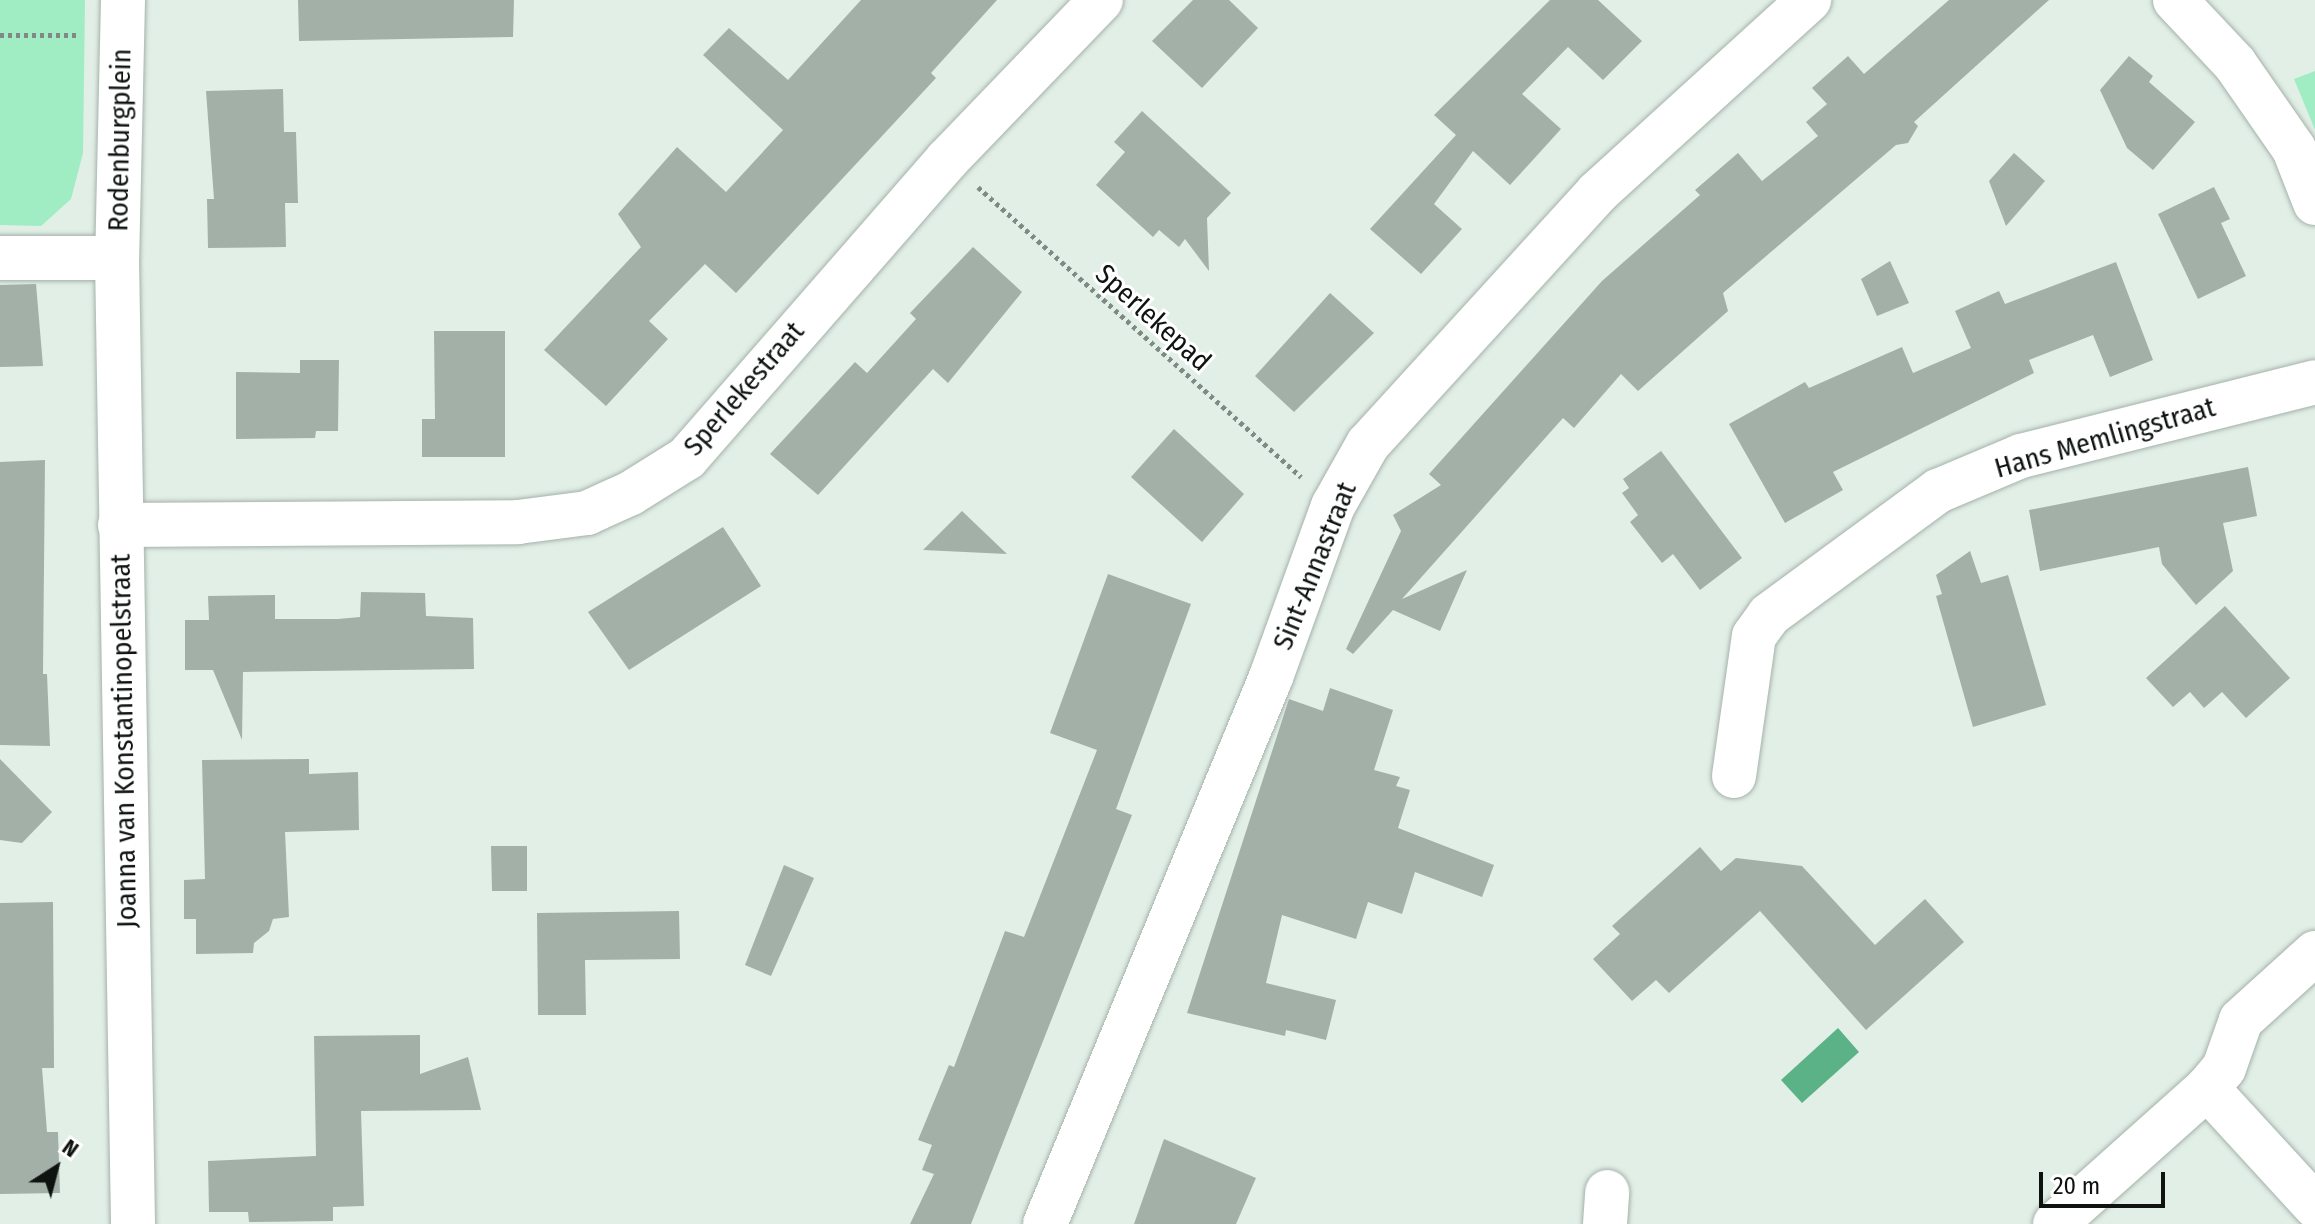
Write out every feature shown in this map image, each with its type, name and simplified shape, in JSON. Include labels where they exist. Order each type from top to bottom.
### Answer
[{"type":"street","name":"Sperlekestraat","points":[[120,525],[389,526],[518,522],[587,513],[687,458],[947,160],[1101,0]]},
{"type":"street","name":"Sint-Annastraat","points":[[1045,1224],[1271,677],[1333,506],[1368,444],[1597,193],[1809,0]]},
{"type":"street","points":[[2175,0],[2252,88],[2294,149],[2315,203]]},
{"type":"street","name":"Rodenburgplein","points":[[0,258],[117,258],[122,17]]},
{"type":"street","name":"Joanna van Konstantinopelstraat","points":[[117,258],[133,1224]]},
{"type":"street","name":"Hans Memlingstraat","points":[[1734,776],[1754,636],[1769,615],[1938,491],[2021,456],[2315,382]]},
{"type":"street","points":[[2055,1224],[2207,1088],[2224,1068],[2241,1020],[2315,953]]},
{"type":"street","points":[[2207,1088],[2315,1206]]},
{"type":"path","points":[[0,35],[122,17]]},
{"type":"path","name":"Sperlekepad","points":[[947,160],[1333,506]]},
{"type":"shaded area","points":[[0,0],[85,0],[83,153],[71,199],[41,226],[0,225]]},
{"type":"shaded area","points":[[2315,71],[2315,130],[2294,79]]},
{"type":"shaded area","points":[[1838,1028],[1859,1052],[1802,1103],[1781,1080]]},
{"type":"building","points":[[298,0],[514,0],[513,37],[299,41]]},
{"type":"building","points":[[861,0],[997,0],[931,73],[936,78],[736,293],[705,264],[649,321],[668,339],[606,406],[544,350],[641,247],[618,214],[677,147],[726,192],[783,130],[703,55],[729,28],[788,80]]},
{"type":"building","points":[[1193,0],[1229,0],[1258,28],[1202,88],[1152,41]]},
{"type":"building","points":[[1550,0],[1598,0],[1642,41],[1603,80],[1568,47],[1522,94],[1561,129],[1510,185],[1473,151],[1434,204],[1462,229],[1421,274],[1370,229],[1456,135],[1434,115]]},
{"type":"building","points":[[1949,0],[2049,0],[1914,122],[1918,126],[1908,143],[1896,145],[1723,293],[1728,311],[1638,391],[1621,374],[1574,428],[1563,418],[1402,599],[1467,570],[1440,631],[1393,610],[1353,654],[1346,649],[1401,531],[1393,515],[1441,485],[1429,474],[1602,281],[1700,195],[1695,190],[1738,153],[1762,181],[1818,136],[1806,122],[1827,104],[1812,88],[1848,56],[1864,74]]},
{"type":"building","points":[[2129,56],[2153,76],[2149,82],[2195,122],[2153,170],[2127,148],[2100,90]]},
{"type":"building","points":[[283,89],[284,132],[296,132],[298,203],[285,203],[286,247],[208,248],[207,199],[214,199],[206,91]]},
{"type":"building","points":[[1142,111],[1231,193],[1207,218],[1209,271],[1185,239],[1179,247],[1159,230],[1153,237],[1096,185],[1125,152],[1114,142]]},
{"type":"building","points":[[2014,153],[2045,181],[2006,226],[1989,181]]},
{"type":"building","points":[[2214,187],[2230,219],[2221,223],[2246,276],[2198,299],[2158,214]]},
{"type":"building","points":[[973,247],[1022,292],[948,383],[933,369],[818,495],[770,454],[855,362],[867,373],[916,319],[910,313]]},
{"type":"building","points":[[1890,261],[1909,303],[1877,316],[1861,279]]},
{"type":"building","points":[[2116,262],[2153,360],[2110,377],[2093,335],[2029,360],[2034,373],[1833,472],[1843,490],[1785,523],[1729,424],[1805,382],[1809,388],[1902,347],[1913,373],[1971,348],[1955,311],[1999,291],[2005,304]]},
{"type":"building","points":[[36,284],[43,366],[0,367],[0,285]]},
{"type":"building","points":[[1330,293],[1374,333],[1294,412],[1255,376]]},
{"type":"building","points":[[434,331],[505,331],[505,457],[422,457],[422,419],[435,419]]},
{"type":"building","points":[[300,360],[339,360],[338,431],[316,431],[315,438],[236,439],[236,372],[300,373]]},
{"type":"building","points":[[1174,429],[1244,494],[1202,542],[1131,477]]},
{"type":"building","points":[[1661,451],[1742,558],[1700,590],[1673,554],[1662,563],[1630,522],[1638,515],[1622,493],[1629,488],[1623,479]]},
{"type":"building","points":[[45,460],[43,674],[47,674],[50,746],[0,745],[0,462]]},
{"type":"building","points":[[2248,467],[2257,516],[2223,523],[2233,571],[2196,605],[2162,564],[2159,547],[2040,571],[2029,510]]},
{"type":"building","points":[[962,511],[1007,554],[923,550]]},
{"type":"building","points":[[723,527],[761,586],[629,670],[588,612]]},
{"type":"building","points":[[1970,551],[1981,583],[2008,575],[2046,705],[1973,727],[1936,596],[1942,594],[1936,575]]},
{"type":"building","points":[[1108,574],[1191,604],[1116,809],[1132,815],[971,1224],[910,1224],[934,1174],[922,1170],[932,1145],[918,1140],[949,1065],[954,1067],[1005,931],[1024,937],[1097,750],[1050,733]]},
{"type":"building","points":[[361,592],[425,593],[426,616],[473,618],[474,669],[243,672],[242,740],[213,670],[185,670],[185,620],[209,620],[208,596],[275,595],[275,619],[338,619],[360,617]]},
{"type":"building","points":[[2225,606],[2290,678],[2246,718],[2222,692],[2204,708],[2190,692],[2173,707],[2146,678]]},
{"type":"building","points":[[1330,688],[1393,710],[1374,770],[1400,777],[1396,786],[1410,790],[1398,828],[1494,865],[1482,897],[1415,872],[1402,914],[1368,902],[1356,939],[1282,915],[1266,983],[1336,1000],[1326,1040],[1286,1030],[1285,1036],[1187,1013],[1289,699],[1323,711]]},
{"type":"building","points":[[0,759],[52,812],[22,843],[0,840]]},
{"type":"building","points":[[309,759],[309,774],[358,772],[359,830],[285,832],[289,917],[273,919],[269,931],[254,943],[253,953],[196,954],[196,919],[184,919],[184,880],[205,879],[202,760]]},
{"type":"building","points":[[491,846],[527,846],[527,891],[492,891]]},
{"type":"building","points":[[1700,847],[1721,871],[1736,858],[1802,866],[1875,945],[1925,899],[1964,942],[1866,1030],[1760,911],[1669,993],[1656,980],[1632,1001],[1593,959],[1620,934],[1612,926]]},
{"type":"building","points":[[784,865],[814,878],[771,976],[745,965]]},
{"type":"building","points":[[53,902],[54,1068],[42,1068],[47,1132],[58,1132],[60,1193],[0,1194],[0,903]]},
{"type":"building","points":[[679,911],[680,959],[585,960],[586,1015],[538,1015],[537,913]]},
{"type":"building","points":[[420,1035],[420,1074],[468,1057],[481,1110],[361,1111],[364,1206],[333,1207],[333,1221],[249,1222],[248,1212],[209,1212],[208,1161],[316,1156],[314,1036]]},
{"type":"building","points":[[1164,1139],[1256,1178],[1236,1224],[1134,1224]]}]
